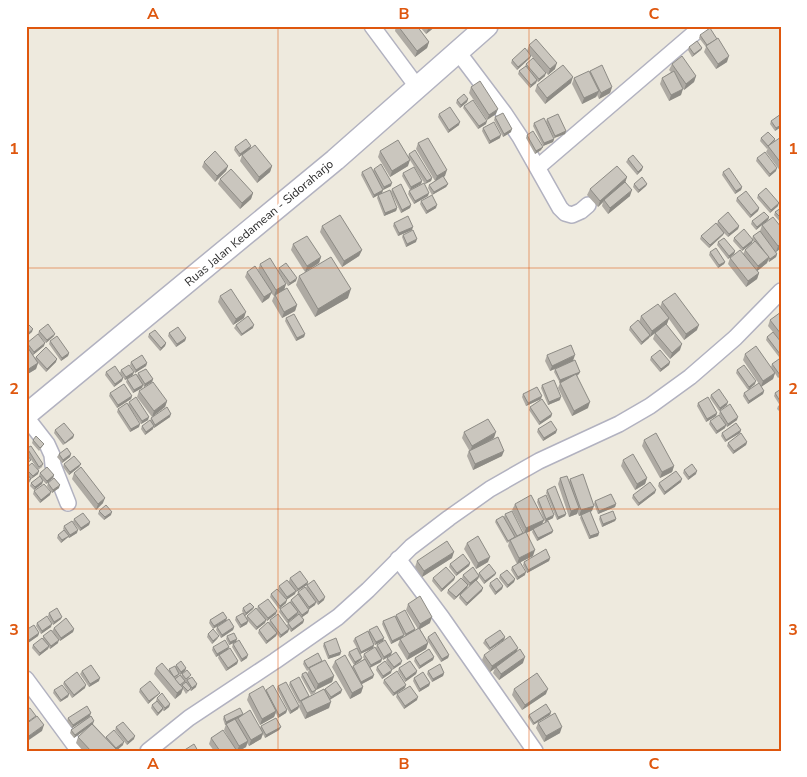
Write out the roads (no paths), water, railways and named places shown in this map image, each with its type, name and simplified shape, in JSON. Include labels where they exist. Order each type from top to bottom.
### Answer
[{"type":"main road","name":"Ruas Jalan Kedamean - Sidoraharjo","points":[[26,416],[335,160],[487,26]]},
{"type":"street","points":[[372,26],[418,88]]},
{"type":"street","points":[[538,167],[701,26]]},
{"type":"street","points":[[458,52],[504,114],[538,167],[564,213],[572,215],[588,205]]},
{"type":"street","points":[[148,751],[189,718],[338,617],[411,547],[490,489],[540,461],[619,424],[650,406],[690,377],[735,338],[781,291]]},
{"type":"street","points":[[26,416],[48,444],[53,466],[68,503]]},
{"type":"street","points":[[398,559],[442,618],[535,751]]},
{"type":"street","points":[[26,679],[79,751]]}]
